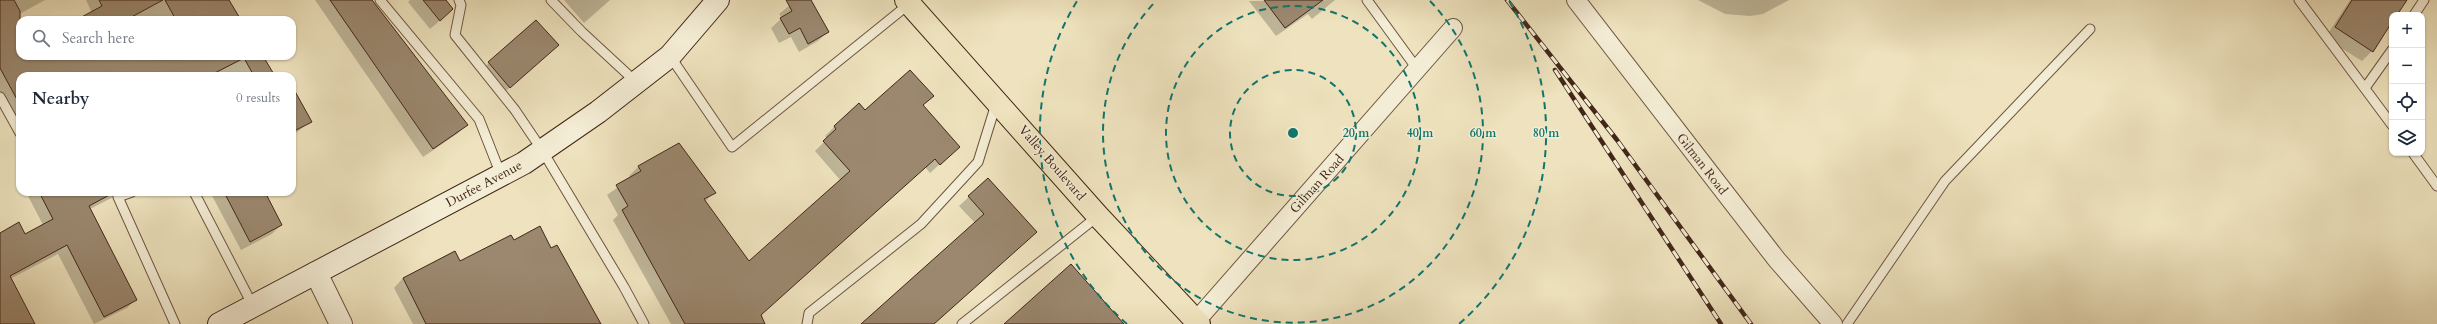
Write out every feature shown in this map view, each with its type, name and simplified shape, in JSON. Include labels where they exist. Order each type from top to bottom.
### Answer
[{"type":"main road","name":"Durfee Avenue","points":[[219,324],[501,175],[542,150],[670,56],[718,0]]},
{"type":"main road","name":"Valley Boulevard","points":[[908,2],[1098,216],[1196,323]]},
{"type":"main road","points":[[316,273],[341,324]]},
{"type":"street","name":"Gilman Road","points":[[1576,0],[1777,260],[1833,324]]},
{"type":"street","name":"Gilman Road","points":[[1196,323],[1453,28]]},
{"type":"lane","points":[[380,0],[479,119],[501,175]]},
{"type":"lane","points":[[459,0],[462,5],[455,35],[515,110],[542,150],[624,287],[644,324]]},
{"type":"lane","points":[[551,0],[582,32],[636,82]]},
{"type":"lane","points":[[1367,0],[1418,70]]},
{"type":"lane","points":[[2300,0],[2389,121]]},
{"type":"lane","points":[[2416,12],[2424,0]]},
{"type":"lane","points":[[670,56],[732,147],[908,2]]},
{"type":"lane","points":[[1847,324],[1945,181],[2090,29]]},
{"type":"lane","points":[[2365,88],[2389,54]]},
{"type":"lane","points":[[0,97],[16,126]]},
{"type":"lane","points":[[807,324],[809,313],[920,224],[978,162],[997,101]]},
{"type":"lane","points":[[2415,156],[2437,186]]},
{"type":"lane","points":[[121,196],[118,197],[175,324]]},
{"type":"lane","points":[[196,196],[253,306]]},
{"type":"lane","points":[[962,324],[1098,216]]},
{"type":"building","points":[[0,0],[14,0],[20,11],[20,16],[16,16],[16,60],[240,60],[217,72],[16,72],[16,98],[0,68]]},
{"type":"building","points":[[99,0],[163,0],[133,16],[83,16],[102,6]]},
{"type":"building","points":[[165,0],[229,0],[239,16],[174,16]]},
{"type":"building","points":[[330,0],[372,0],[468,125],[433,149]]},
{"type":"building","points":[[423,0],[446,0],[453,9],[440,21]]},
{"type":"building","points":[[786,0],[811,0],[829,32],[808,44],[800,28],[789,34],[780,18],[792,11]]},
{"type":"building","points":[[1264,0],[1323,0],[1285,28]]},
{"type":"building","points":[[2352,0],[2407,0],[2399,12],[2389,12],[2389,27],[2373,52],[2335,27]]},
{"type":"building","points":[[536,20],[559,45],[510,88],[488,62]]},
{"type":"building","points":[[245,60],[265,60],[273,72],[252,72]]},
{"type":"building","points":[[910,70],[934,96],[923,105],[960,147],[940,165],[935,159],[761,315],[765,324],[685,324],[622,210],[628,206],[616,185],[641,171],[638,166],[679,143],[716,193],[704,199],[749,261],[850,171],[823,141],[836,129],[834,126],[859,103],[865,110]]},
{"type":"building","points":[[296,93],[312,122],[296,130]]},
{"type":"building","points":[[988,178],[1037,232],[934,324],[861,324],[984,214],[968,196]]},
{"type":"building","points":[[41,196],[108,196],[89,206],[137,300],[104,317],[67,245],[10,276],[35,324],[0,324],[0,233],[19,222],[25,234],[53,219]]},
{"type":"building","points":[[226,196],[267,196],[282,225],[250,242]]},
{"type":"building","points":[[540,226],[551,248],[557,245],[601,324],[426,324],[403,278],[455,251],[460,261],[511,235],[514,240]]},
{"type":"building","points":[[1071,264],[1124,324],[1004,324]]},
{"type":"railway","points":[[1507,0],[1617,140],[1751,324]]},
{"type":"railway","points":[[1555,70],[1721,324]]}]
